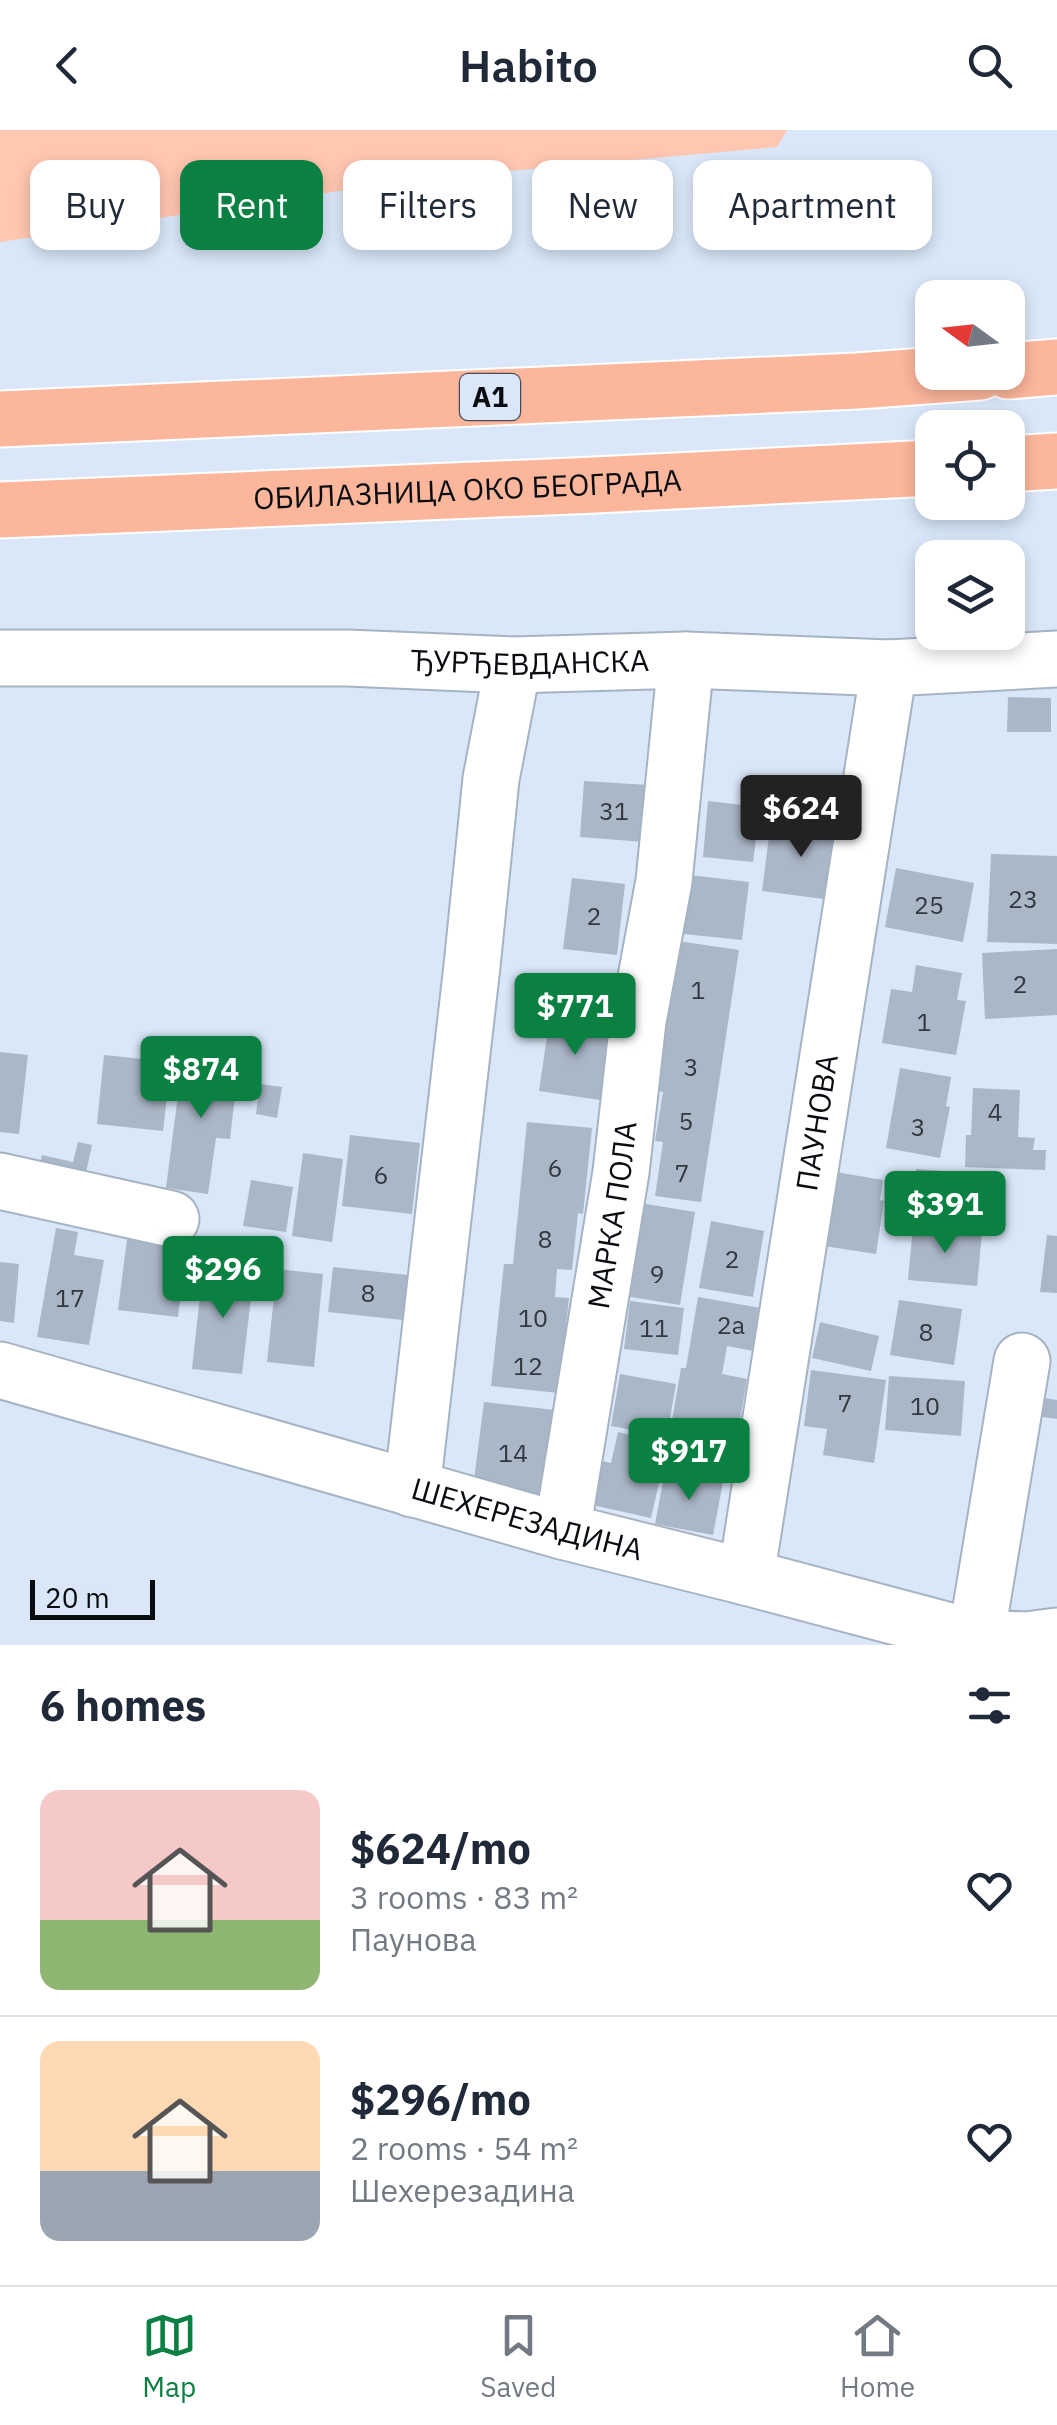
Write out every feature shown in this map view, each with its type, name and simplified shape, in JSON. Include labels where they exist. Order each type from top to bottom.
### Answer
[{"type":"highway","points":[[1025,370],[1057,368]]},
{"type":"highway","name":"A1","points":[[0,418],[915,377]]},
{"type":"highway","points":[[1025,463],[1057,461]]},
{"type":"highway","name":"ОБИЛАЗНИЦА ОКО БЕОГРАДА","points":[[0,510],[915,469]]},
{"type":"street","name":"ЂУРЂЕВДАНСКА","points":[[0,658],[348,658],[512,665],[686,660],[889,668],[1057,659]]},
{"type":"street","name":"МАРКА ПОЛА","points":[[562,1531],[620,1172],[638,1020],[664,880],[686,660]]},
{"type":"street","points":[[412,1489],[491,779],[512,665]]},
{"type":"street","name":"ПАУНОВА","points":[[746,1576],[889,668]]},
{"type":"street","points":[[0,1181],[172,1219]]},
{"type":"street","points":[[976,1638],[1022,1361]]},
{"type":"street","name":"ШЕХЕРЕЗАДИНА","points":[[0,1370],[562,1531],[976,1638],[1027,1640],[1057,1636]]},
{"type":"shaded area","points":[[0,130],[787,130],[777,147],[632,160],[532,160],[532,169],[512,171],[512,160],[343,160],[343,190],[323,193],[323,160],[180,160],[180,215],[160,218],[160,160],[30,160],[30,237],[0,242]]},
{"type":"building","points":[[1008,697],[1051,698],[1051,732],[1007,732]]},
{"type":"building","points":[[584,781],[648,785],[644,842],[580,837]]},
{"type":"building","points":[[708,801],[760,807],[753,862],[703,857]]},
{"type":"building","points":[[771,821],[841,830],[832,900],[762,891]]},
{"type":"building","points":[[991,854],[1057,856],[1057,944],[987,942]]},
{"type":"building","points":[[896,868],[974,883],[963,942],[885,927]]},
{"type":"building","points":[[681,874],[749,882],[742,940],[674,933]]},
{"type":"building","points":[[572,878],[625,884],[617,955],[563,949]]},
{"type":"building","points":[[671,940],[739,950],[701,1202],[655,1196],[663,1142],[655,1141],[663,1092],[657,1091],[666,1033],[658,1031]]},
{"type":"building","points":[[1057,949],[1057,1015],[985,1019],[982,953]]},
{"type":"building","points":[[916,965],[962,973],[957,1000],[966,1001],[956,1055],[882,1043],[891,989],[912,992]]},
{"type":"building","points":[[550,1016],[610,1024],[600,1100],[539,1091]]},
{"type":"building","points":[[0,1052],[28,1055],[19,1134],[0,1132]]},
{"type":"building","points":[[104,1055],[171,1062],[163,1131],[97,1124]]},
{"type":"building","points":[[183,1056],[239,1063],[230,1139],[216,1138],[208,1194],[166,1188]]},
{"type":"building","points":[[900,1068],[951,1077],[946,1106],[950,1107],[940,1158],[886,1148]]},
{"type":"building","points":[[260,1084],[282,1087],[277,1118],[256,1114]]},
{"type":"building","points":[[973,1088],[1020,1090],[1018,1137],[1035,1138],[1033,1150],[1046,1150],[1045,1170],[965,1167]]},
{"type":"building","points":[[527,1122],[592,1128],[583,1214],[578,1213],[572,1270],[557,1269],[555,1297],[569,1298],[559,1393],[491,1386],[504,1264],[513,1264]]},
{"type":"building","points":[[350,1135],[420,1143],[412,1214],[342,1206]]},
{"type":"building","points":[[78,1142],[92,1145],[84,1182],[39,1171],[42,1155],[73,1162]]},
{"type":"building","points":[[303,1153],[343,1159],[332,1242],[292,1236]]},
{"type":"building","points":[[916,1169],[985,1174],[982,1227],[912,1223]]},
{"type":"building","points":[[824,1170],[883,1180],[876,1254],[811,1244]]},
{"type":"building","points":[[251,1180],[293,1187],[286,1232],[243,1226]]},
{"type":"building","points":[[640,1203],[695,1212],[680,1305],[625,1296]]},
{"type":"building","points":[[711,1221],[764,1231],[753,1297],[699,1288]]},
{"type":"building","points":[[913,1226],[982,1233],[977,1286],[908,1280]]},
{"type":"building","points":[[56,1228],[78,1232],[74,1255],[104,1260],[89,1345],[37,1337]]},
{"type":"building","points":[[1047,1235],[1057,1236],[1057,1293],[1040,1292]]},
{"type":"building","points":[[127,1239],[187,1246],[178,1317],[118,1310]]},
{"type":"building","points":[[0,1262],[19,1264],[14,1323],[0,1321]]},
{"type":"building","points":[[333,1267],[408,1275],[403,1320],[328,1312]]},
{"type":"building","points":[[203,1268],[254,1273],[242,1374],[192,1369]]},
{"type":"building","points":[[277,1269],[323,1274],[314,1367],[267,1362]]},
{"type":"building","points":[[698,1297],[772,1310],[764,1353],[727,1346],[722,1374],[747,1379],[735,1449],[669,1438]]},
{"type":"building","points":[[899,1300],[962,1309],[954,1365],[890,1355]]},
{"type":"building","points":[[630,1301],[684,1308],[678,1355],[624,1349]]},
{"type":"building","points":[[820,1322],[879,1336],[871,1371],[812,1358]]},
{"type":"building","points":[[811,1370],[886,1380],[874,1463],[823,1455],[827,1429],[804,1426]]},
{"type":"building","points":[[620,1374],[676,1384],[667,1436],[611,1426]]},
{"type":"building","points":[[889,1376],[965,1381],[961,1436],[885,1430]]},
{"type":"building","points":[[1019,1394],[1057,1400],[1057,1419],[1016,1413]]},
{"type":"building","points":[[484,1402],[555,1410],[543,1504],[472,1495]]},
{"type":"building","points":[[618,1432],[668,1444],[651,1518],[588,1504],[598,1460],[611,1463]]},
{"type":"building","points":[[665,1471],[723,1482],[713,1535],[655,1524]]}]
